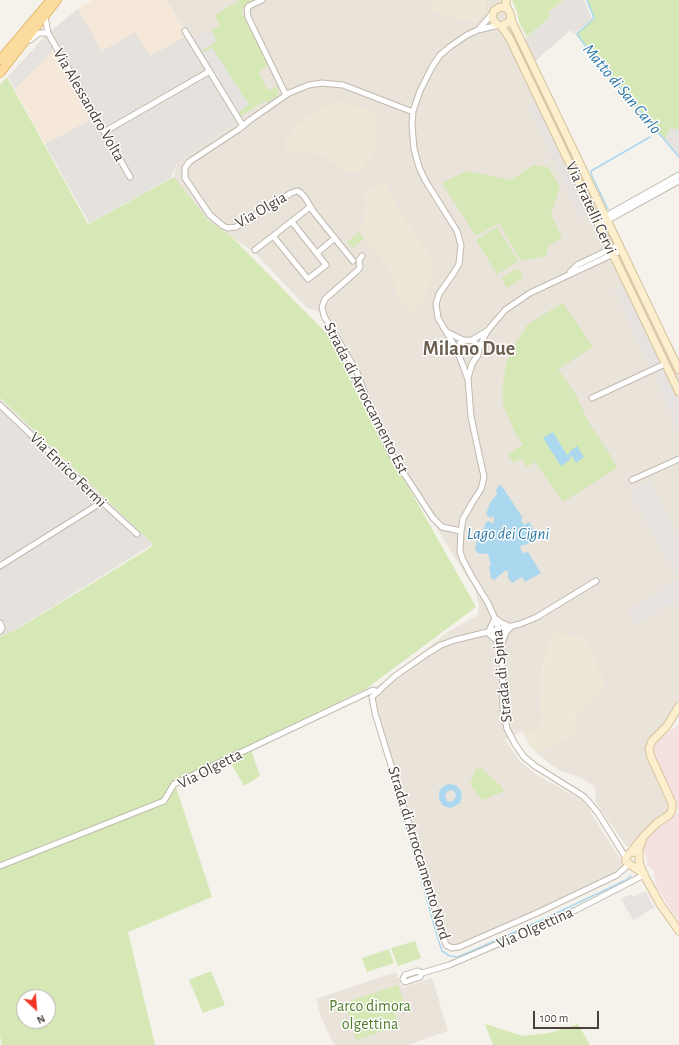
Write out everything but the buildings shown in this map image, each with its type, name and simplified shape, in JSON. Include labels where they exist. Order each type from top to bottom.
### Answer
[{"type":"main road","points":[[0,60],[51,0]]},
{"type":"main road","points":[[0,73],[57,0]]},
{"type":"street","points":[[262,0],[249,6],[248,17],[286,95]]},
{"type":"street","points":[[496,0],[493,20],[500,25]]},
{"type":"street","points":[[478,30],[507,24],[511,17],[506,8],[506,0]]},
{"type":"street","points":[[468,379],[461,359],[457,354],[457,350],[438,318],[437,300],[439,294],[458,267],[461,255],[461,245],[457,231],[425,180],[419,167],[412,138],[413,112],[424,80],[438,58],[451,46],[478,30],[495,11],[502,7],[506,8]]},
{"type":"street","points":[[20,48],[37,34],[44,32],[48,34],[45,16]]},
{"type":"street","name":"Via Fratelli Cervi","points":[[511,17],[512,22],[679,370]]},
{"type":"street","name":"Via Fratelli Cervi","points":[[500,25],[509,37],[679,392]]},
{"type":"street","points":[[185,31],[243,126],[286,95],[309,84],[338,84],[413,112]]},
{"type":"street","name":"Via Alessandro Volta","points":[[48,34],[130,177]]},
{"type":"street","points":[[104,132],[210,71]]},
{"type":"street","name":"Via Olgia","points":[[243,126],[189,162],[184,168],[185,178],[212,218],[225,227],[234,228],[296,191],[303,194],[310,207],[353,261]]},
{"type":"street","points":[[607,219],[679,175]]},
{"type":"street","points":[[598,223],[679,181]]},
{"type":"street","points":[[255,250],[310,207]]},
{"type":"street","points":[[273,236],[308,279],[326,265],[292,222]]},
{"type":"street","points":[[317,253],[334,238]]},
{"type":"street","points":[[461,359],[469,362],[478,355],[479,349],[488,330],[505,310],[521,298],[566,276],[577,265],[620,248]]},
{"type":"street","name":"Strada di Arroccamento Est","points":[[362,256],[358,270],[325,299],[322,307],[324,316],[356,372],[371,411],[390,452],[433,518],[442,527],[461,531]]},
{"type":"street","points":[[446,331],[463,340],[472,340],[488,330]]},
{"type":"street","points":[[457,350],[457,346],[463,340]]},
{"type":"street","points":[[472,340],[476,343],[479,349]]},
{"type":"street","points":[[468,379],[474,359]]},
{"type":"street","points":[[592,398],[665,364]]},
{"type":"street","name":"Strada di Spina","points":[[468,379],[471,417],[484,477],[481,489],[466,514],[461,531],[460,546],[463,560],[495,618],[501,644],[503,710],[507,729],[514,744],[524,757],[588,801],[598,813],[618,846],[629,859]]},
{"type":"street","name":"Via Enrico Fermi","points":[[0,405],[137,534]]},
{"type":"street","points":[[632,480],[679,459]]},
{"type":"street","points":[[0,566],[102,502]]},
{"type":"street","points":[[378,692],[395,676],[435,649],[450,642],[511,627],[537,617],[596,581]]},
{"type":"street","points":[[488,633],[495,618],[511,627]]},
{"type":"street","points":[[488,633],[501,644],[506,632],[511,627]]},
{"type":"street","name":"Via Olgetta","points":[[0,866],[164,801],[174,784],[373,690],[378,692]]},
{"type":"street","name":"Strada di Arroccamento Nord","points":[[378,692],[372,697],[375,712],[446,945],[452,948],[459,947],[537,913],[617,875],[629,859]]},
{"type":"street","points":[[629,859],[645,835],[673,809],[672,803],[651,757],[649,749],[652,740],[667,726],[679,706]]},
{"type":"street","points":[[629,859],[637,865],[639,859],[639,847],[645,835]]},
{"type":"street","points":[[629,859],[636,853],[644,874],[660,904],[679,932]]},
{"type":"street","points":[[629,859],[644,874]]},
{"type":"street","name":"Via Olgettina","points":[[422,973],[448,965],[555,920],[626,885],[644,874]]},
{"type":"shaded area","points":[[93,0],[166,0],[187,35],[150,56],[102,51],[78,9]]},
{"type":"shaded area","points":[[166,0],[506,0],[506,8],[679,370],[679,705],[649,747],[672,809],[632,846],[626,846],[595,801],[596,794],[594,787],[580,777],[563,772],[554,767],[532,748],[536,751],[546,751],[575,733],[575,721],[577,715],[606,686],[583,637],[576,635],[569,638],[560,631],[552,638],[543,664],[541,679],[542,697],[540,700],[543,719],[542,725],[537,730],[523,731],[505,739],[520,761],[537,775],[580,799],[588,807],[625,866],[620,872],[458,947],[448,945],[376,712],[371,691],[448,632],[478,615],[479,606],[475,590],[390,452],[357,372],[324,316],[318,311],[307,308],[255,253],[209,221],[174,177],[177,163],[240,121]]},
{"type":"shaded area","points":[[432,0],[486,0],[486,12],[476,22],[460,19],[432,11]]},
{"type":"shaded area","points":[[564,0],[584,0],[592,19],[574,34],[571,30],[534,62],[524,40],[551,16],[548,12]]},
{"type":"shaded area","points":[[78,9],[102,51],[135,32],[150,56],[187,35],[240,121],[177,163],[171,178],[89,223],[45,144],[95,117],[48,33]]},
{"type":"shaded area","points":[[210,31],[214,35],[216,42],[200,52],[192,40]]},
{"type":"shaded area","points":[[48,33],[95,117],[45,144],[8,77]]},
{"type":"shaded area","points":[[48,33],[56,47],[15,89],[8,77]]},
{"type":"shaded area","points":[[212,48],[249,105],[238,112],[201,54]]},
{"type":"shaded area","points":[[332,102],[341,102],[372,111],[376,115],[376,151],[361,170],[352,174],[347,173],[323,156],[303,150],[290,152],[285,146],[285,140],[295,132],[292,127]]},
{"type":"shaded area","points":[[535,102],[589,215],[581,219],[527,105]]},
{"type":"shaded area","points":[[672,125],[673,130],[679,128],[679,156],[665,139]]},
{"type":"shaded area","points":[[383,182],[386,183],[397,207],[429,254],[433,265],[433,273],[422,304],[413,313],[397,295],[389,269],[369,247],[367,240],[359,230],[364,219],[366,208],[365,191]]},
{"type":"shaded area","points":[[624,284],[679,404],[679,431],[614,289]]},
{"type":"shaded area","points":[[0,399],[152,543],[150,546],[18,628],[0,637]]},
{"type":"shaded area","points":[[650,481],[679,542],[679,578],[630,494]]},
{"type":"shaded area","points":[[679,578],[679,599],[635,624],[628,611]]},
{"type":"shaded area","points":[[557,631],[562,632],[569,638],[579,634],[583,637],[606,686],[577,715],[575,721],[575,733],[549,749],[540,752],[536,751],[528,743],[523,731],[537,730],[543,722],[540,700],[542,697],[541,679],[547,649]]},
{"type":"shaded area","points":[[679,724],[679,812],[653,755],[654,744]]},
{"type":"shaded area","points":[[679,812],[679,923],[656,886],[654,871],[647,865],[647,857],[643,851],[643,844],[654,831]]},
{"type":"shaded area","points":[[645,891],[650,898],[649,900],[655,907],[633,920],[621,899],[631,894],[633,897]]},
{"type":"shaded area","points":[[396,972],[402,988],[432,978],[448,1031],[408,1045],[334,1045],[321,1017],[316,999]]},
{"type":"green space","points":[[241,0],[258,0],[245,6],[242,9],[242,13],[268,66],[259,73],[268,91],[278,86],[279,92],[277,96],[267,103],[265,101],[241,116],[238,112],[249,105],[212,48],[201,54],[200,52],[216,42],[214,35],[210,31],[220,25],[214,15]]},
{"type":"green space","points":[[512,0],[564,0],[548,12],[551,16],[527,37],[519,22]]},
{"type":"green space","points":[[587,0],[679,0],[679,156],[575,34],[594,19]]},
{"type":"green space","points":[[7,77],[88,224],[174,177],[209,221],[232,237],[337,344],[365,410],[476,607],[366,689],[174,781],[212,897],[128,932],[155,1045],[2,1045],[0,1036],[0,637],[19,628],[150,548],[153,544],[0,398],[0,85]]},
{"type":"green space","points":[[534,165],[548,167],[560,186],[551,214],[562,238],[549,245],[546,256],[521,261],[499,223],[476,236],[442,183],[467,171],[511,180]]},
{"type":"green space","points":[[497,227],[518,261],[497,274],[476,240]]},
{"type":"green space","points":[[359,232],[364,239],[352,248],[347,242]]},
{"type":"green space","points":[[518,268],[523,278],[507,288],[501,278]]},
{"type":"green space","points":[[563,303],[593,347],[558,369],[576,395],[589,423],[617,468],[563,502],[535,462],[527,467],[521,458],[514,463],[508,455],[523,444],[516,435],[503,404],[503,383],[506,364],[512,349],[528,324]]},
{"type":"green space","points":[[251,750],[260,776],[244,786],[229,760]]},
{"type":"green space","points":[[481,768],[500,785],[504,791],[482,800],[470,784],[476,769]]},
{"type":"green space","points":[[415,941],[421,958],[398,966],[391,948]]},
{"type":"green space","points":[[389,949],[394,963],[367,972],[362,958]]},
{"type":"green space","points":[[211,971],[225,1005],[203,1013],[189,980]]},
{"type":"green space","name":"Parco dimora olgettina","points":[[398,985],[406,1008],[394,1012],[399,1026],[356,1040],[344,1003]]},
{"type":"green space","points":[[485,1024],[523,1036],[549,1033],[578,1024],[590,1045],[493,1045]]},
{"type":"water","points":[[553,432],[567,455],[577,446],[584,457],[576,463],[572,456],[569,458],[570,460],[561,466],[543,438]]},
{"type":"water","name":"Lago dei Cigni","points":[[500,485],[523,518],[521,520],[524,525],[529,522],[539,537],[520,547],[522,552],[528,552],[541,573],[525,582],[522,577],[512,583],[508,578],[508,572],[506,570],[494,580],[491,578],[489,566],[491,565],[488,554],[478,553],[475,549],[476,543],[485,526],[485,523],[489,521],[494,523],[494,516],[490,518],[486,514],[490,503],[497,494],[496,490]]},
{"type":"water","points":[[448,784],[456,785],[461,791],[462,795],[460,803],[449,808],[442,805],[439,798],[439,791]],"holes":[[[450,790],[454,791],[456,795],[454,800],[451,802],[447,801],[445,796],[447,792]]]},
{"type":"waterway","name":"Matto di San Carlo","points":[[587,0],[594,18],[577,34],[593,56],[679,157]]},
{"type":"waterway","points":[[608,209],[591,171],[650,137]]},
{"type":"waterway","points":[[391,773],[439,942],[442,951],[450,956],[457,957],[472,951],[544,919],[624,881],[631,876]]},
{"type":"district","name":"Milano Due","points":[[469,349]]}]
